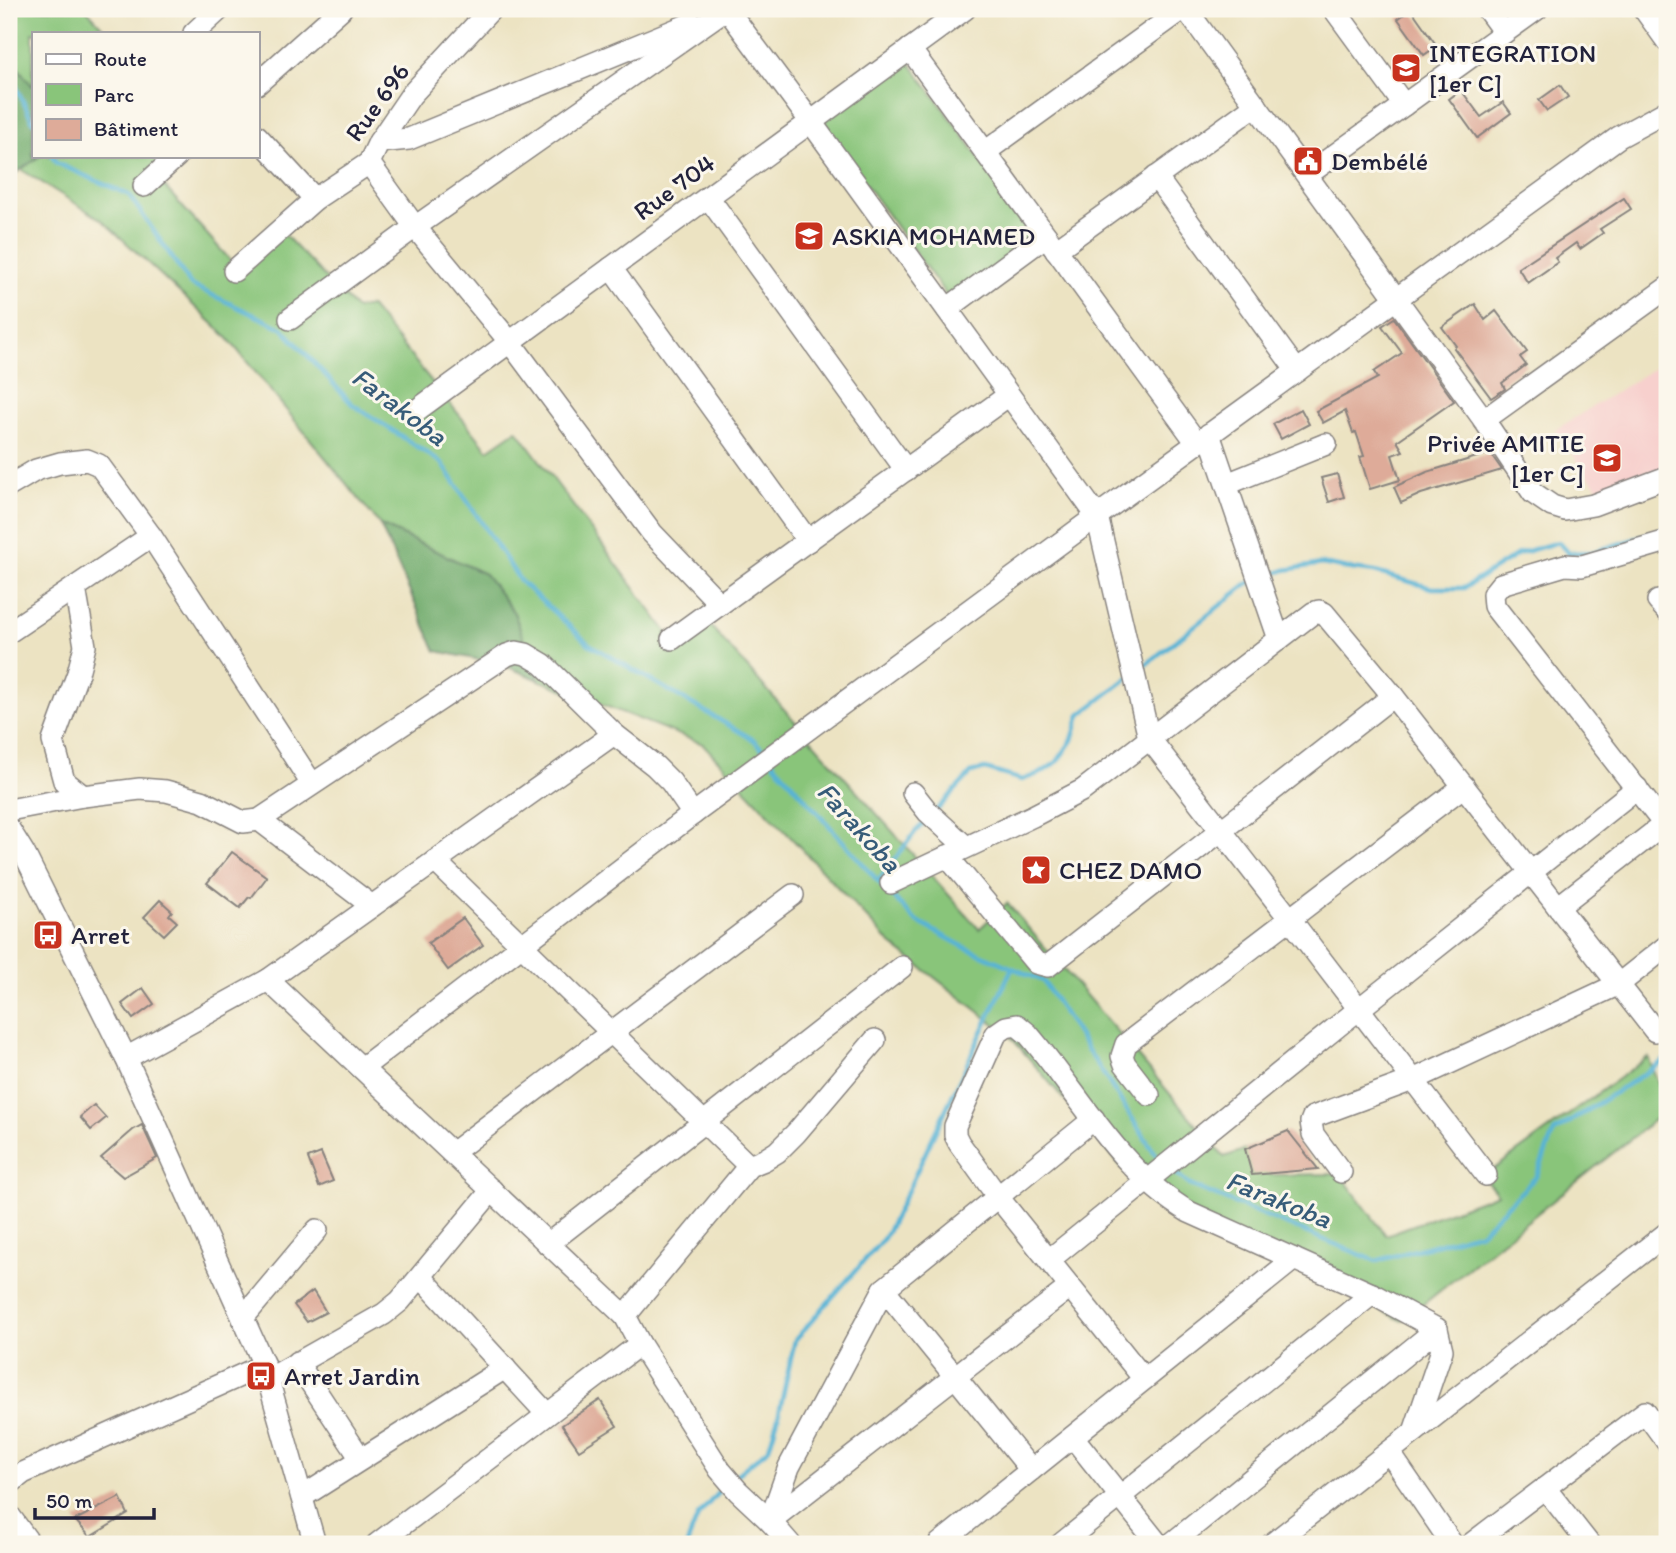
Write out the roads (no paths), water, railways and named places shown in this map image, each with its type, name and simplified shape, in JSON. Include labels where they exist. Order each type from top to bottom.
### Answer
[{"type":"street","points":[[195,32],[220,9]]},
{"type":"street","points":[[259,82],[341,9]]},
{"type":"street","points":[[727,9],[1097,516],[1149,738],[1486,1175]]},
{"type":"street","points":[[379,142],[409,139],[727,9]]},
{"type":"street","points":[[290,319],[727,9]]},
{"type":"street","name":"Rue 704","points":[[417,410],[965,9]]},
{"type":"street","points":[[985,152],[1184,9],[1484,420],[1533,494],[1552,506],[1565,510],[1593,505],[1667,477]]},
{"type":"street","points":[[1334,9],[1404,105]]},
{"type":"street","points":[[1487,9],[1504,32]]},
{"type":"street","points":[[1307,175],[1536,9]]},
{"type":"street","points":[[1644,9],[1667,41]]},
{"type":"street","name":"Rue 696","points":[[234,271],[315,199],[369,163],[379,142],[411,96],[485,11]]},
{"type":"street","points":[[911,49],[1051,243],[1203,439],[1227,484],[1279,639]]},
{"type":"street","points":[[947,309],[1156,177],[1256,105]]},
{"type":"street","points":[[362,1068],[694,814],[1097,516],[1619,137],[1667,111]]},
{"type":"street","points":[[259,138],[315,199]]},
{"type":"street","points":[[144,186],[175,158]]},
{"type":"street","points":[[369,163],[415,228],[510,342],[652,533],[720,604]]},
{"type":"street","points":[[1156,177],[1297,371]]},
{"type":"street","points":[[708,197],[906,470]]},
{"type":"street","points":[[611,268],[808,541]]},
{"type":"street","points":[[1484,420],[1667,288]]},
{"type":"street","points":[[672,639],[1009,395]]},
{"type":"street","points":[[1227,484],[1326,444]]},
{"type":"street","points":[[9,486],[36,470],[60,463],[87,460],[99,465],[151,536],[312,784]]},
{"type":"street","points":[[9,632],[151,536]]},
{"type":"street","points":[[1558,907],[1666,823],[1494,606],[1493,594],[1501,584],[1564,565],[1582,566],[1667,541]]},
{"type":"street","points":[[75,588],[85,646],[53,741],[64,781],[83,796]]},
{"type":"street","points":[[891,883],[1083,790],[1319,611],[1324,613],[1393,696],[1655,1031]]},
{"type":"street","points":[[9,810],[139,789],[166,791],[202,802],[243,822],[259,820],[507,655],[516,652],[526,654],[543,664],[614,734],[655,766],[671,782],[694,814]]},
{"type":"street","points":[[947,856],[1036,963],[1048,966],[1393,696]]},
{"type":"street","points":[[126,1058],[268,980],[614,734]]},
{"type":"street","points":[[1149,1095],[1125,1064],[1122,1056],[1126,1044],[1464,786]]},
{"type":"street","points":[[1049,1260],[1637,788]]},
{"type":"street","points":[[913,793],[933,817],[967,846]]},
{"type":"street","points":[[259,820],[372,906]]},
{"type":"street","points":[[9,829],[24,853],[126,1058],[243,1318],[266,1372],[315,1544]]},
{"type":"street","points":[[435,860],[749,1166]]},
{"type":"street","points":[[452,1153],[793,895]]},
{"type":"street","points":[[1341,1172],[1313,1134],[1313,1117],[1413,1080],[1619,984],[1666,948]]},
{"type":"street","points":[[548,1244],[902,967]]},
{"type":"street","points":[[268,980],[625,1316],[720,1470],[790,1544]]},
{"type":"street","points":[[1144,1379],[998,1197],[959,1143],[955,1126],[996,1034],[1006,1027],[1017,1025],[1028,1034],[1094,1119],[1177,1205],[1372,1294],[1437,1329],[1442,1350],[1414,1432]]},
{"type":"street","points":[[625,1316],[749,1166],[777,1152],[796,1133],[875,1040]]},
{"type":"street","points":[[770,1521],[789,1466],[884,1289],[1094,1119]]},
{"type":"street","points":[[9,1484],[23,1473],[266,1372],[297,1363],[384,1314],[400,1301],[492,1191]]},
{"type":"street","points":[[243,1318],[317,1230]]},
{"type":"street","points":[[1272,1544],[1667,1233]]},
{"type":"street","points":[[939,1544],[1294,1259]]},
{"type":"street","points":[[421,1277],[547,1414]]},
{"type":"street","points":[[770,1521],[1070,1287]]},
{"type":"street","points":[[884,1289],[1031,1470]]},
{"type":"street","points":[[1061,1544],[1372,1294]]},
{"type":"street","points":[[1171,1544],[1437,1329]]},
{"type":"street","points":[[377,1544],[640,1344]]},
{"type":"street","points":[[297,1363],[361,1459]]},
{"type":"street","points":[[302,1497],[505,1368]]},
{"type":"street","points":[[1471,1544],[1645,1412],[1667,1442]]},
{"type":"street","points":[[1073,1437],[1158,1544]]},
{"type":"street","points":[[1389,1452],[1452,1544]]},
{"type":"street","points":[[1545,1488],[1589,1544]]},
{"type":"street","points":[[9,1515],[30,1544]]},
{"type":"waterway","name":"Farakoba","points":[[9,72],[32,120]]},
{"type":"waterway","name":"Farakoba","points":[[53,158],[56,163],[129,195],[191,285],[282,328],[352,404],[442,463],[521,582],[589,644],[754,740],[765,752]]},
{"type":"waterway","points":[[1265,577],[1285,570],[1322,564],[1375,572],[1432,588],[1464,588],[1518,554],[1558,542],[1568,553],[1593,552],[1667,529]]},
{"type":"waterway","points":[[1139,670],[1254,581]]},
{"type":"waterway","points":[[937,810],[971,773],[985,769],[1022,780],[1041,773],[1057,762],[1072,740],[1080,715],[1129,677]]},
{"type":"waterway","name":"Farakoba","points":[[773,762],[916,921],[966,948],[1043,981],[1163,1162]]},
{"type":"waterway","points":[[878,881],[928,819]]},
{"type":"waterway","points":[[735,1476],[769,1448],[795,1340],[884,1238],[1012,968]]},
{"type":"waterway","name":"Farakoba","points":[[1172,1170],[1190,1185],[1376,1261],[1481,1232],[1536,1177],[1554,1132],[1667,1059]]},
{"type":"waterway","points":[[687,1544],[698,1516],[722,1488]]},
{"type":"place","name":"INTEGRATION [1er C]","points":[[1406,68]]},
{"type":"place","name":"Dembélé","points":[[1308,161]]},
{"type":"place","name":"ASKIA MOHAMED","points":[[809,236]]},
{"type":"place","name":"Privée AMITIE [1er C]","points":[[1607,458]]},
{"type":"place","name":"CHEZ DAMO","points":[[1036,870]]},
{"type":"place","name":"Arret","points":[[48,935]]},
{"type":"place","name":"Arret Jardin","points":[[261,1376]]}]
